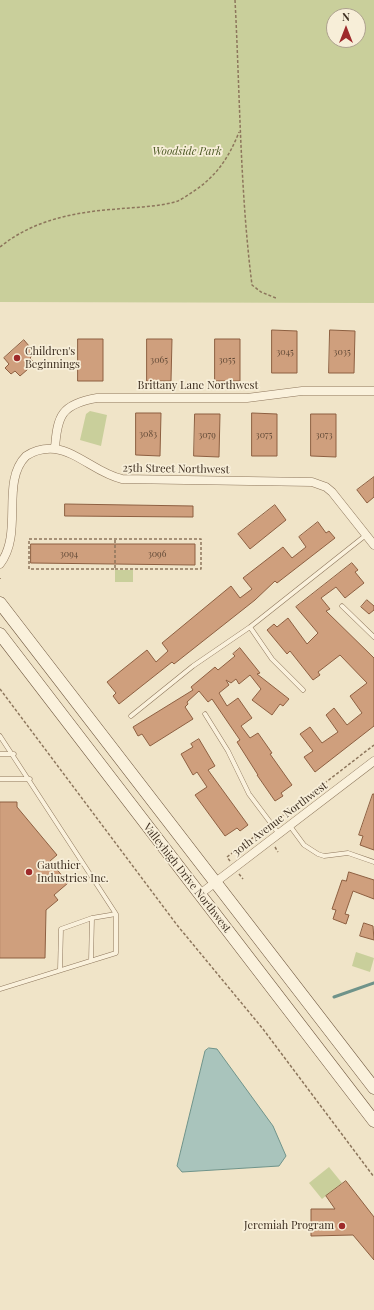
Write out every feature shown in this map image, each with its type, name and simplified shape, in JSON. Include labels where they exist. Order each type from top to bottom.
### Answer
[{"type":"main road","name":"Valleyhigh Drive Northwest","points":[[0,602],[374,1088]]},
{"type":"main road","name":"Valleyhigh Drive Northwest","points":[[0,634],[374,1121]]},
{"type":"street","name":"Brittany Lane Northwest","points":[[55,449],[58,421],[76,403],[84,400],[120,398],[247,398],[302,391],[374,391]]},
{"type":"street","name":"25th Street Northwest","points":[[0,564],[8,546],[8,492],[13,471],[21,460],[34,451],[55,449],[69,454],[104,474],[122,480],[312,482],[326,487],[332,492],[374,545]]},
{"type":"street","name":"30th Avenue Northwest","points":[[200,894],[374,761]]},
{"type":"lane","points":[[131,716],[193,666],[250,627],[366,535]]},
{"type":"lane","points":[[342,606],[374,637]]},
{"type":"lane","points":[[250,627],[272,659],[303,690]]},
{"type":"lane","points":[[205,714],[228,751],[249,794],[279,834]]},
{"type":"lane","points":[[0,736],[14,754],[116,914],[116,953],[0,989]]},
{"type":"lane","points":[[0,754],[14,754]]},
{"type":"lane","points":[[0,779],[30,779]]},
{"type":"lane","points":[[290,826],[304,845],[318,854],[324,856],[348,853],[374,862]]},
{"type":"lane","points":[[60,970],[61,929],[92,918],[116,914]]},
{"type":"lane","points":[[91,961],[92,918]]},
{"type":"path","points":[[234,0],[242,180],[252,285],[261,292],[276,298]]},
{"type":"path","points":[[0,247],[35,226],[62,215],[101,210],[155,206],[179,201],[201,186],[218,171],[231,153],[240,130]]},
{"type":"path","points":[[115,538],[115,569]]},
{"type":"path","points":[[115,538],[201,539],[201,569],[29,569],[29,539],[115,538]]},
{"type":"path","points":[[0,689],[176,925],[263,1029],[374,1177]]},
{"type":"path","points":[[227,857],[374,746]]},
{"type":"green space","name":"Woodside Park","points":[[0,0],[374,0],[374,303],[0,302]]},
{"type":"green space","points":[[90,411],[107,415],[101,446],[80,440],[86,414]]},
{"type":"green space","points":[[115,570],[133,570],[133,582],[115,582]]},
{"type":"green space","points":[[356,952],[374,958],[370,972],[352,966]]},
{"type":"green space","points":[[329,1167],[342,1183],[322,1199],[309,1183]]},
{"type":"water","points":[[209,1048],[217,1049],[273,1126],[286,1156],[279,1166],[182,1172],[177,1166],[205,1051]]},
{"type":"building","points":[[272,330],[297,331],[297,373],[272,373]]},
{"type":"building","points":[[330,330],[355,331],[354,373],[329,373]]},
{"type":"building","points":[[78,339],[103,339],[103,381],[78,381]]},
{"type":"building","points":[[147,339],[172,339],[171,381],[147,381]]},
{"type":"building","points":[[215,339],[240,339],[240,381],[215,381]]},
{"type":"building","name":"Children's Beginnings","points":[[24,340],[35,353],[30,358],[35,363],[20,376],[15,371],[11,374],[5,368],[9,364],[4,358]]},
{"type":"building","points":[[136,413],[161,413],[160,456],[136,455]]},
{"type":"building","points":[[252,413],[277,414],[277,456],[252,456]]},
{"type":"building","points":[[195,414],[220,414],[219,457],[194,456]]},
{"type":"building","points":[[311,414],[336,414],[336,457],[311,456]]},
{"type":"building","points":[[374,477],[374,497],[367,503],[357,490]]},
{"type":"building","points":[[65,504],[193,506],[193,517],[65,516]]},
{"type":"building","points":[[275,505],[286,520],[250,549],[238,534]]},
{"type":"building","points":[[318,522],[326,533],[329,531],[335,538],[277,583],[275,581],[255,600],[174,664],[172,662],[119,704],[113,696],[116,693],[107,682],[147,650],[156,662],[168,651],[162,643],[231,586],[240,598],[252,589],[243,578],[283,547],[292,558],[306,547],[299,537]]},
{"type":"building","points":[[31,544],[195,544],[195,565],[31,563]]},
{"type":"building","points":[[352,563],[358,570],[355,572],[364,583],[345,598],[336,587],[321,598],[330,609],[326,611],[374,658],[374,726],[315,772],[304,757],[313,751],[300,734],[310,727],[322,743],[338,732],[326,715],[334,708],[347,725],[362,713],[350,696],[367,683],[340,655],[318,672],[320,675],[313,680],[290,651],[287,654],[267,630],[274,624],[277,627],[288,618],[307,644],[318,633],[296,607]]},
{"type":"building","points":[[367,600],[374,606],[374,610],[369,614],[361,607]]},
{"type":"building","points":[[240,648],[260,673],[257,674],[289,699],[283,706],[280,704],[272,715],[252,700],[261,689],[250,675],[239,684],[236,679],[231,683],[226,680],[229,685],[219,693],[227,706],[238,698],[252,718],[241,726],[250,738],[258,733],[272,753],[270,754],[292,785],[281,793],[283,796],[275,801],[237,742],[240,740],[212,699],[208,702],[199,691],[187,702],[188,704],[185,707],[193,719],[150,746],[142,734],[138,736],[133,727],[193,690],[191,687],[215,667],[218,670],[235,656],[233,654]]},
{"type":"building","points":[[199,739],[215,766],[208,770],[248,825],[240,831],[237,828],[225,836],[195,795],[207,787],[197,772],[193,775],[181,754],[193,747],[191,744]]},
{"type":"building","points":[[373,794],[374,850],[360,845],[363,836],[359,835]]},
{"type":"building","name":"Gauthier Industries Inc.","points":[[0,802],[17,802],[17,807],[57,855],[50,861],[68,883],[54,895],[58,900],[46,910],[45,958],[0,958]]},
{"type":"building","points":[[349,872],[374,880],[374,899],[353,891],[345,914],[349,915],[346,924],[333,919],[336,910],[332,909],[342,880],[346,881]]},
{"type":"building","points":[[364,923],[373,926],[374,940],[360,936]]},
{"type":"building","name":"Jeremiah Program","points":[[346,1181],[374,1217],[374,1260],[353,1235],[311,1236],[311,1209],[335,1209],[326,1196]]},
{"type":"waterway","points":[[334,997],[374,983]]},
{"type":"place","name":"Children's Beginnings","points":[[17,358]]},
{"type":"place","name":"Gauthier Industries Inc.","points":[[29,872]]},
{"type":"place","name":"Jeremiah Program","points":[[342,1226]]}]
